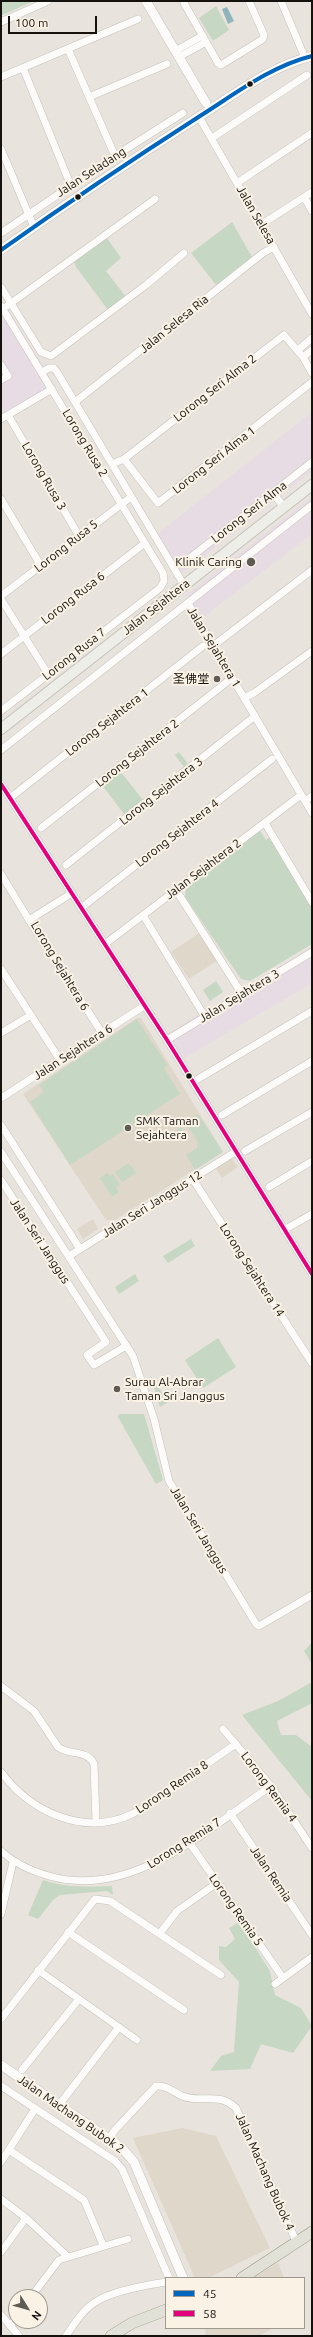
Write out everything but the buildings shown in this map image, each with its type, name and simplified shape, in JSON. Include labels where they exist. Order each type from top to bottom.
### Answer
[{"type":"main road","name":"Jalan Sejahtera","points":[[1,729],[312,485]]},
{"type":"main road","points":[[244,2277],[312,2232]]},
{"type":"main road","points":[[111,2336],[132,2323],[165,2310]]},
{"type":"street","points":[[1,22],[47,1]]},
{"type":"street","points":[[146,1],[206,103]]},
{"type":"street","points":[[185,1],[184,3],[204,39],[218,63],[222,65],[263,39],[264,35],[249,1]]},
{"type":"street","points":[[281,1],[309,57]]},
{"type":"street","points":[[1,77],[138,19]]},
{"type":"street","points":[[177,54],[204,39]]},
{"type":"street","points":[[68,48],[115,156]]},
{"type":"street","name":"Jalan Seladang","points":[[1,250],[225,100],[280,67],[309,57]]},
{"type":"street","points":[[89,97],[167,64]]},
{"type":"street","points":[[23,68],[71,186]]},
{"type":"street","points":[[212,138],[307,75]]},
{"type":"street","points":[[190,122],[206,103],[225,100]]},
{"type":"street","name":"Jalan Seladang","points":[[1,233],[115,156],[183,113]]},
{"type":"street","name":"Jalan Selesa","points":[[199,117],[262,224],[312,314]]},
{"type":"street","points":[[237,183],[312,133]]},
{"type":"street","points":[[1,149],[34,227]]},
{"type":"street","points":[[262,224],[312,192]]},
{"type":"street","points":[[304,197],[312,211]]},
{"type":"street","points":[[2,308],[155,199]]},
{"type":"street","name":"Jalan Selesa Ria","points":[[75,402],[263,253],[274,247]]},
{"type":"street","points":[[1,287],[41,352],[46,356],[56,352],[146,284],[184,253]]},
{"type":"street","name":"Lorong Rusa 2","points":[[2,308],[163,573],[164,581]]},
{"type":"street","points":[[1,321],[8,317]]},
{"type":"street","name":"Lorong Seri Alma 2","points":[[124,459],[284,335],[303,356]]},
{"type":"street","points":[[298,350],[312,338]]},
{"type":"street","points":[[312,350],[303,356],[312,373]]},
{"type":"street","points":[[33,358],[41,352]]},
{"type":"street","points":[[1,365],[8,376],[1,380]]},
{"type":"street","points":[[42,372],[49,368],[54,368],[184,585]]},
{"type":"street","name":"Lorong Seri Alma 1","points":[[124,459],[158,503],[312,382]]},
{"type":"street","points":[[1,419],[52,389]]},
{"type":"street","name":"Lorong Rusa 3","points":[[8,415],[79,536]]},
{"type":"street","points":[[112,464],[124,459]]},
{"type":"street","name":"Lorong Seri Alma","points":[[186,561],[312,462]]},
{"type":"street","points":[[273,493],[284,507]]},
{"type":"street","name":"Lorong Rusa 5","points":[[1,597],[131,496]]},
{"type":"street","points":[[1,499],[41,566]]},
{"type":"street","points":[[188,603],[312,505]]},
{"type":"street","name":"Lorong Rusa 6","points":[[1,654],[145,543]]},
{"type":"street","points":[[213,646],[312,570]]},
{"type":"street","name":"Lorong Rusa 7","points":[[1,711],[160,588],[164,581]]},
{"type":"street","points":[[1,597],[48,674]]},
{"type":"street","name":"Jalan Sejahtera 1","points":[[1,750],[188,603],[312,812]]},
{"type":"street","name":"Lorong Sejahtera 1","points":[[10,798],[203,646]]},
{"type":"street","points":[[244,698],[254,694],[312,651]]},
{"type":"street","name":"Lorong Sejahtera 2","points":[[41,828],[232,678]]},
{"type":"street","name":"Lorong Sejahtera 3","points":[[66,865],[255,716]]},
{"type":"street","name":"Lorong Sejahtera 4","points":[[81,908],[272,760]]},
{"type":"street","points":[[1,784],[166,1040],[312,1274]]},
{"type":"street","name":"Jalan Sejahtera 2","points":[[105,944],[265,822],[303,798],[312,796]]},
{"type":"street","points":[[265,822],[312,902]]},
{"type":"street","points":[[1,874],[29,920]]},
{"type":"street","points":[[176,890],[242,994]]},
{"type":"street","name":"Lorong Sejahtera 6","points":[[72,893],[29,920],[102,1033]]},
{"type":"street","points":[[143,916],[205,1017]]},
{"type":"street","name":"Jalan Sejahtera 3","points":[[166,1040],[312,952]]},
{"type":"street","points":[[1,969],[60,1060]]},
{"type":"street","name":"Jalan Sejahtera 6","points":[[1,1098],[144,1006]]},
{"type":"street","points":[[198,1079],[312,1010]]},
{"type":"street","points":[[1,1033],[31,1014]]},
{"type":"street","points":[[222,1114],[312,1061]]},
{"type":"street","points":[[245,1151],[312,1112]]},
{"type":"street","points":[[1,1125],[80,1248]]},
{"type":"street","name":"Jalan Seri Janggus","points":[[1,1152],[126,1346],[140,1374],[154,1419],[169,1481],[256,1624],[259,1626],[312,1595]]},
{"type":"street","name":"Jalan Seri Janggus 12","points":[[68,1256],[235,1152]]},
{"type":"street","points":[[269,1187],[312,1161]]},
{"type":"street","name":"Lorong Sejahtera 14","points":[[192,1178],[312,1363]]},
{"type":"street","name":"Jalan Seri Janggus","points":[[1,1180],[106,1342],[87,1355],[94,1365],[126,1346]]},
{"type":"street","points":[[11,1196],[23,1188]]},
{"type":"street","points":[[284,1230],[312,1214]]},
{"type":"street","points":[[1,1686],[34,1711],[58,1747],[64,1751],[87,1755],[91,1758],[94,1764],[96,1822]]},
{"type":"street","name":"Lorong Remia 4","points":[[223,1729],[271,1786],[312,1848]]},
{"type":"street","name":"Lorong Remia 8","points":[[1,1772],[25,1798],[53,1815],[79,1822],[96,1822],[122,1818],[142,1809],[236,1744]]},
{"type":"street","name":"Lorong Remia 7","points":[[1,1852],[13,1862],[55,1878],[84,1881],[102,1880],[149,1867],[189,1842],[271,1786]]},
{"type":"street","name":"Jalan Remia","points":[[230,1813],[312,1935]]},
{"type":"street","name":"Lorong Remia 5","points":[[189,1842],[283,1978]]},
{"type":"street","points":[[1,1914],[13,1862]]},
{"type":"street","points":[[160,1933],[177,1911],[217,1883]]},
{"type":"street","points":[[1,2019],[95,1899],[110,1901],[221,1975]]},
{"type":"street","points":[[68,1932],[184,2010]]},
{"type":"street","points":[[275,1984],[312,1957]]},
{"type":"street","points":[[38,1970],[138,2040]]},
{"type":"street","points":[[22,2070],[79,1999]]},
{"type":"street","points":[[59,2105],[119,2027]]},
{"type":"street","name":"Jalan Machang Bubok 2","points":[[1,2065],[122,2148],[134,2162],[183,2277]]},
{"type":"street","name":"Jalan Machang Bubok 4","points":[[109,2140],[114,2131],[156,2086],[163,2085],[184,2097],[227,2100],[236,2108],[297,2243]]},
{"type":"street","name":"Jalan Machang Bubok 2","points":[[1,2086],[115,2161],[122,2169],[169,2277]]},
{"type":"street","points":[[1,2162],[35,2109]]},
{"type":"street","points":[[9,2150],[84,2200],[103,2245]]},
{"type":"street","points":[[1,2199],[26,2218],[67,2256]]},
{"type":"street","points":[[1,2252],[26,2218]]},
{"type":"street","points":[[38,2289],[59,2260],[67,2256],[103,2245],[128,2239]]},
{"type":"street","points":[[66,2336],[80,2315],[97,2300],[140,2286],[165,2282]]},
{"type":"street","points":[[1,2315],[8,2324]]},
{"type":"shaded area","points":[[1,298],[55,386],[1,419]]},
{"type":"shaded area","points":[[312,412],[312,471],[181,574],[157,534]]},
{"type":"shaded area","points":[[312,497],[312,534],[202,618],[185,596]]},
{"type":"shaded area","points":[[199,933],[217,961],[189,979],[171,952]]},
{"type":"shaded area","points":[[312,947],[312,983],[183,1059],[168,1033]]},
{"type":"shaded area","name":"SMK Taman Sejahtera","points":[[137,1018],[141,1018],[223,1152],[115,1220],[106,1220],[23,1094]]},
{"type":"shaded area","points":[[231,1158],[238,1167],[222,1178],[215,1167]]},
{"type":"shaded area","points":[[93,1219],[98,1229],[83,1239],[77,1229]]},
{"type":"shaded area","points":[[182,2128],[216,2136],[270,2248],[210,2277],[195,2277],[133,2138]]},
{"type":"shaded area","points":[[278,2263],[284,2277],[255,2277]]},
{"type":"shaded area","points":[[205,2329],[271,2329],[259,2336],[206,2336]]},
{"type":"green space","points":[[1,1],[34,1],[2,15]]},
{"type":"green space","points":[[216,6],[229,30],[213,41],[199,18]]},
{"type":"green space","points":[[232,222],[252,257],[216,285],[191,253]]},
{"type":"green space","points":[[107,238],[121,258],[106,271],[126,297],[108,310],[76,267],[74,261]]},
{"type":"green space","points":[[179,752],[188,764],[184,767],[175,755]]},
{"type":"green space","points":[[120,771],[143,800],[124,814],[102,785]]},
{"type":"green space","points":[[260,831],[266,840],[270,837],[312,908],[312,944],[250,981],[241,979],[185,897],[186,887]]},
{"type":"green space","points":[[216,981],[223,992],[210,1001],[203,990]]},
{"type":"green space","points":[[137,1019],[167,1065],[164,1068],[180,1094],[70,1165],[30,1102],[44,1092],[39,1085]]},
{"type":"green space","points":[[198,1114],[223,1152],[195,1170],[186,1155],[197,1148],[198,1142],[185,1122],[189,1120],[193,1125],[198,1122],[195,1116]]},
{"type":"green space","points":[[178,1127],[181,1128],[188,1138],[186,1142],[177,1131]]},
{"type":"green space","points":[[129,1163],[136,1173],[122,1182],[115,1172]]},
{"type":"green space","points":[[107,1173],[110,1176],[113,1174],[120,1185],[116,1187],[119,1192],[112,1197],[100,1178]]},
{"type":"green space","points":[[191,1239],[195,1246],[168,1263],[163,1256]]},
{"type":"green space","points":[[135,1274],[139,1281],[119,1294],[115,1287]]},
{"type":"green space","points":[[218,1338],[236,1367],[203,1388],[185,1360]]},
{"type":"green space","points":[[150,1375],[168,1402],[160,1407]]},
{"type":"green space","points":[[119,1414],[144,1414],[163,1480],[156,1484],[118,1417]]},
{"type":"green space","points":[[312,1642],[312,1664],[304,1651]]},
{"type":"green space","points":[[312,1682],[312,1703],[277,1721],[281,1735],[296,1735],[312,1747],[312,1801],[242,1715],[278,1701]]},
{"type":"green space","points":[[43,1880],[69,1886],[112,1886],[113,1895],[107,1891],[60,1895],[53,1900],[38,1919],[28,1915]]},
{"type":"green space","points":[[239,1922],[270,1971],[275,1995],[301,2008],[312,2026],[293,2053],[261,2044],[250,2069],[210,2071],[221,2056],[234,2052],[239,1982],[219,1960],[219,1946],[226,1947],[235,1939],[229,1928]]},
{"type":"water","points":[[227,7],[234,21],[228,24],[222,9]]},
{"type":"transit line","name":"45","points":[[1,250],[100,182],[240,90],[282,66],[312,56]]},
{"type":"transit line","name":"58","points":[[1,784],[167,1040],[312,1274]]},
{"type":"place","name":"Klinik Caring","points":[[251,562]]},
{"type":"place","name":"圣佛堂","points":[[217,679]]},
{"type":"place","name":"SMK Taman Sejahtera","points":[[128,1128]]},
{"type":"place","name":"Surau Al-Abrar Taman Sri Janggus","points":[[117,1389]]}]
